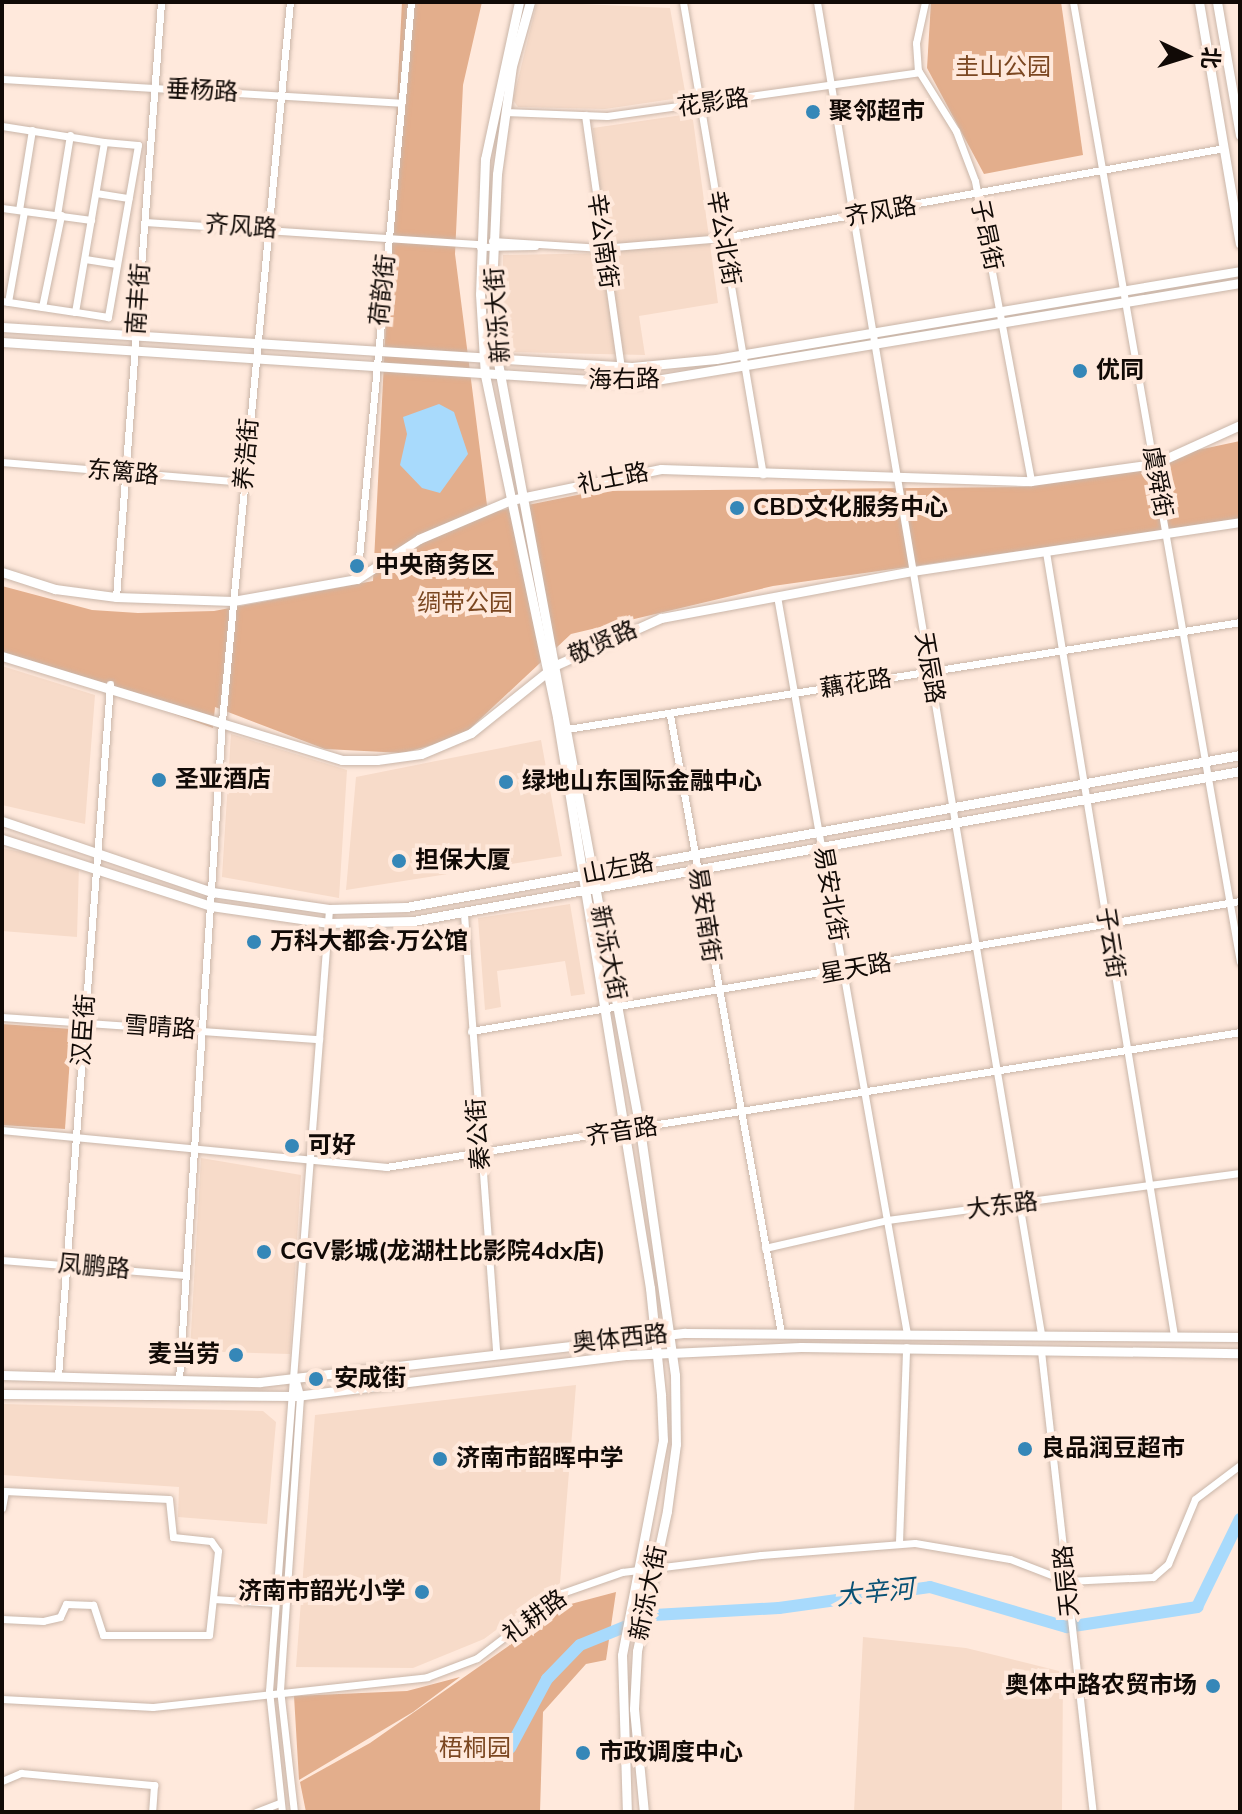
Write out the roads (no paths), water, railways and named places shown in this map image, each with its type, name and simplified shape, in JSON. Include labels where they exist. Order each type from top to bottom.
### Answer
[{"type":"main road","name":"新泺大街","points":[[519,2],[485,159],[480,244],[485,375],[548,674],[586,874],[596,890],[640,1129],[672,1334],[676,1444],[642,1624],[634,1709],[644,1812]]},
{"type":"main road","name":"新泺大街","points":[[530,2],[505,112],[494,244],[497,362],[567,729],[586,874],[583,893],[657,1335],[663,1440],[623,1649],[627,1812]]},
{"type":"main road","points":[[1199,2],[1240,244]]},
{"type":"main road","points":[[1217,2],[1240,135]]},
{"type":"main road","name":"海右路","points":[[2,327],[497,362],[621,367],[743,354],[1003,316],[1124,296],[1240,271]]},
{"type":"main road","name":"海右路","points":[[1124,296],[1240,283]]},
{"type":"main road","name":"海右路","points":[[2,342],[638,383],[875,345],[1003,316]]},
{"type":"main road","name":"礼士路","points":[[2,572],[55,589],[116,597],[233,601],[357,579],[419,539],[511,500],[661,469],[1031,481],[1154,464],[1240,425]]},
{"type":"main road","name":"敬贤路","points":[[2,656],[110,684],[342,760],[421,754],[471,733],[556,665],[661,618],[913,571],[1240,522]]},
{"type":"main road","name":"山左路","points":[[2,821],[98,850],[212,892],[329,909],[406,907],[1240,755]]},
{"type":"main road","name":"山左路","points":[[2,839],[211,906],[327,922],[464,914],[1240,771]]},
{"type":"main road","name":"奥体西路","points":[[2,1375],[295,1378],[672,1334],[1240,1337]]},
{"type":"main road","name":"奥体西路","points":[[2,1394],[287,1396],[673,1353],[906,1347],[1240,1353]]},
{"type":"street","name":"南丰街","points":[[116,597],[161,2]]},
{"type":"street","name":"养浩街","points":[[179,1379],[222,721],[255,358],[260,345],[272,229],[290,2]]},
{"type":"street","name":"荷韵街","points":[[357,579],[411,2]]},
{"type":"street","name":"辛公北街","points":[[683,2],[763,474]]},
{"type":"street","name":"天辰路","points":[[817,2],[1041,1334]]},
{"type":"street","points":[[919,72],[916,43],[925,2]]},
{"type":"street","name":"虞舜街","points":[[1073,2],[1183,630],[1202,762],[1240,962]]},
{"type":"street","name":"花影路","points":[[505,112],[585,115],[701,105],[919,72]]},
{"type":"street","name":"子昂街","points":[[919,72],[956,131],[978,196],[1003,316],[1031,481]]},
{"type":"street","name":"垂杨路","points":[[2,79],[401,103]]},
{"type":"street","name":"辛公南街","points":[[585,115],[621,367]]},
{"type":"street","points":[[2,126],[70,135],[104,142],[138,145],[108,317],[5,302],[32,130]]},
{"type":"street","points":[[42,307],[70,135]]},
{"type":"street","points":[[75,312],[104,142]]},
{"type":"street","name":"齐风路","points":[[145,222],[480,244],[602,248],[723,238],[854,217],[1224,148]]},
{"type":"street","points":[[96,193],[129,198]]},
{"type":"street","points":[[2,208],[91,220]]},
{"type":"street","points":[[85,259],[117,264]]},
{"type":"street","name":"东篱路","points":[[2,462],[244,482]]},
{"type":"street","name":"子云街","points":[[1046,552],[1174,1335]]},
{"type":"street","name":"易安北街","points":[[777,596],[907,1334]]},
{"type":"street","name":"藕花路","points":[[567,729],[930,672],[1061,646],[1240,622]]},
{"type":"street","name":"汉臣街","points":[[58,1376],[110,684]]},
{"type":"street","name":"易安南街","points":[[670,715],[765,1248]]},
{"type":"street","name":"星天路","points":[[471,1031],[844,972],[1240,901]]},
{"type":"street","points":[[282,1812],[269,1691],[287,1396],[295,1378],[329,909]]},
{"type":"street","name":"秦公街","points":[[464,914],[496,1354]]},
{"type":"street","name":"雪晴路","points":[[2,1017],[319,1039]]},
{"type":"street","name":"齐音路","points":[[2,1130],[386,1167],[480,1156],[1240,1032]]},
{"type":"street","name":"大东路","points":[[765,1248],[887,1220],[1240,1173]]},
{"type":"street","points":[[765,1248],[781,1333]]},
{"type":"street","name":"凤鹏路","points":[[2,1260],[185,1275]]},
{"type":"street","points":[[899,1542],[906,1347]]},
{"type":"street","name":"天辰路","points":[[1041,1351],[1093,1812]]},
{"type":"street","points":[[294,1812],[280,1690],[300,1395],[295,1378]]},
{"type":"street","points":[[1067,1581],[1153,1577],[1168,1564],[1195,1499],[1240,1465]]},
{"type":"street","points":[[2,1508],[5,1491],[169,1499],[173,1537],[215,1546],[214,1599],[209,1635],[103,1635],[93,1605],[66,1604],[60,1617],[43,1621],[2,1619]]},
{"type":"street","name":"礼耕路","points":[[2,1699],[153,1707],[269,1691],[400,1682],[464,1665],[562,1593],[653,1568],[899,1542],[962,1547],[1067,1581]]},
{"type":"street","points":[[214,1599],[275,1603]]},
{"type":"street","points":[[2,1781],[21,1773],[154,1785],[152,1812]]},
{"type":"street","points":[[256,1812],[279,1803]]},
{"type":"water","points":[[439,404],[454,412],[468,454],[440,493],[422,488],[400,465],[407,434],[403,417]]},
{"type":"waterway","name":"大辛河","points":[[510,1748],[547,1679],[580,1645],[654,1615],[779,1608],[930,1587],[1067,1627],[1197,1607],[1240,1519]]},
{"type":"place","name":"聚邻超市","points":[[813,112]]},
{"type":"place","name":"优同","points":[[1080,371]]},
{"type":"place","name":"CBD文化服务中心","points":[[737,508]]},
{"type":"place","name":"中央商务区","points":[[357,566]]},
{"type":"place","name":"圣亚酒店","points":[[159,780]]},
{"type":"place","name":"绿地山东国际金融中心","points":[[506,782]]},
{"type":"place","name":"担保大厦","points":[[399,861]]},
{"type":"place","name":"万科大都会·万公馆","points":[[254,942]]},
{"type":"place","name":"可好","points":[[292,1146]]},
{"type":"place","name":"CGV影城(龙湖杜比影院4dx店)","points":[[264,1252]]},
{"type":"place","name":"麦当劳","points":[[236,1355]]},
{"type":"place","name":"安成街","points":[[316,1379]]},
{"type":"place","name":"良品润豆超市","points":[[1025,1449]]},
{"type":"place","name":"济南市韶晖中学","points":[[440,1459]]},
{"type":"place","name":"济南市韶光小学","points":[[422,1592]]},
{"type":"place","name":"奥体中路农贸市场","points":[[1213,1686]]},
{"type":"place","name":"市政调度中心","points":[[583,1753]]},
{"type":"park label","name":"圭山公园","points":[[1003,68]]},
{"type":"park label","name":"绸带公园","points":[[465,604]]},
{"type":"park label","name":"梧桐园","points":[[475,1749]]}]
